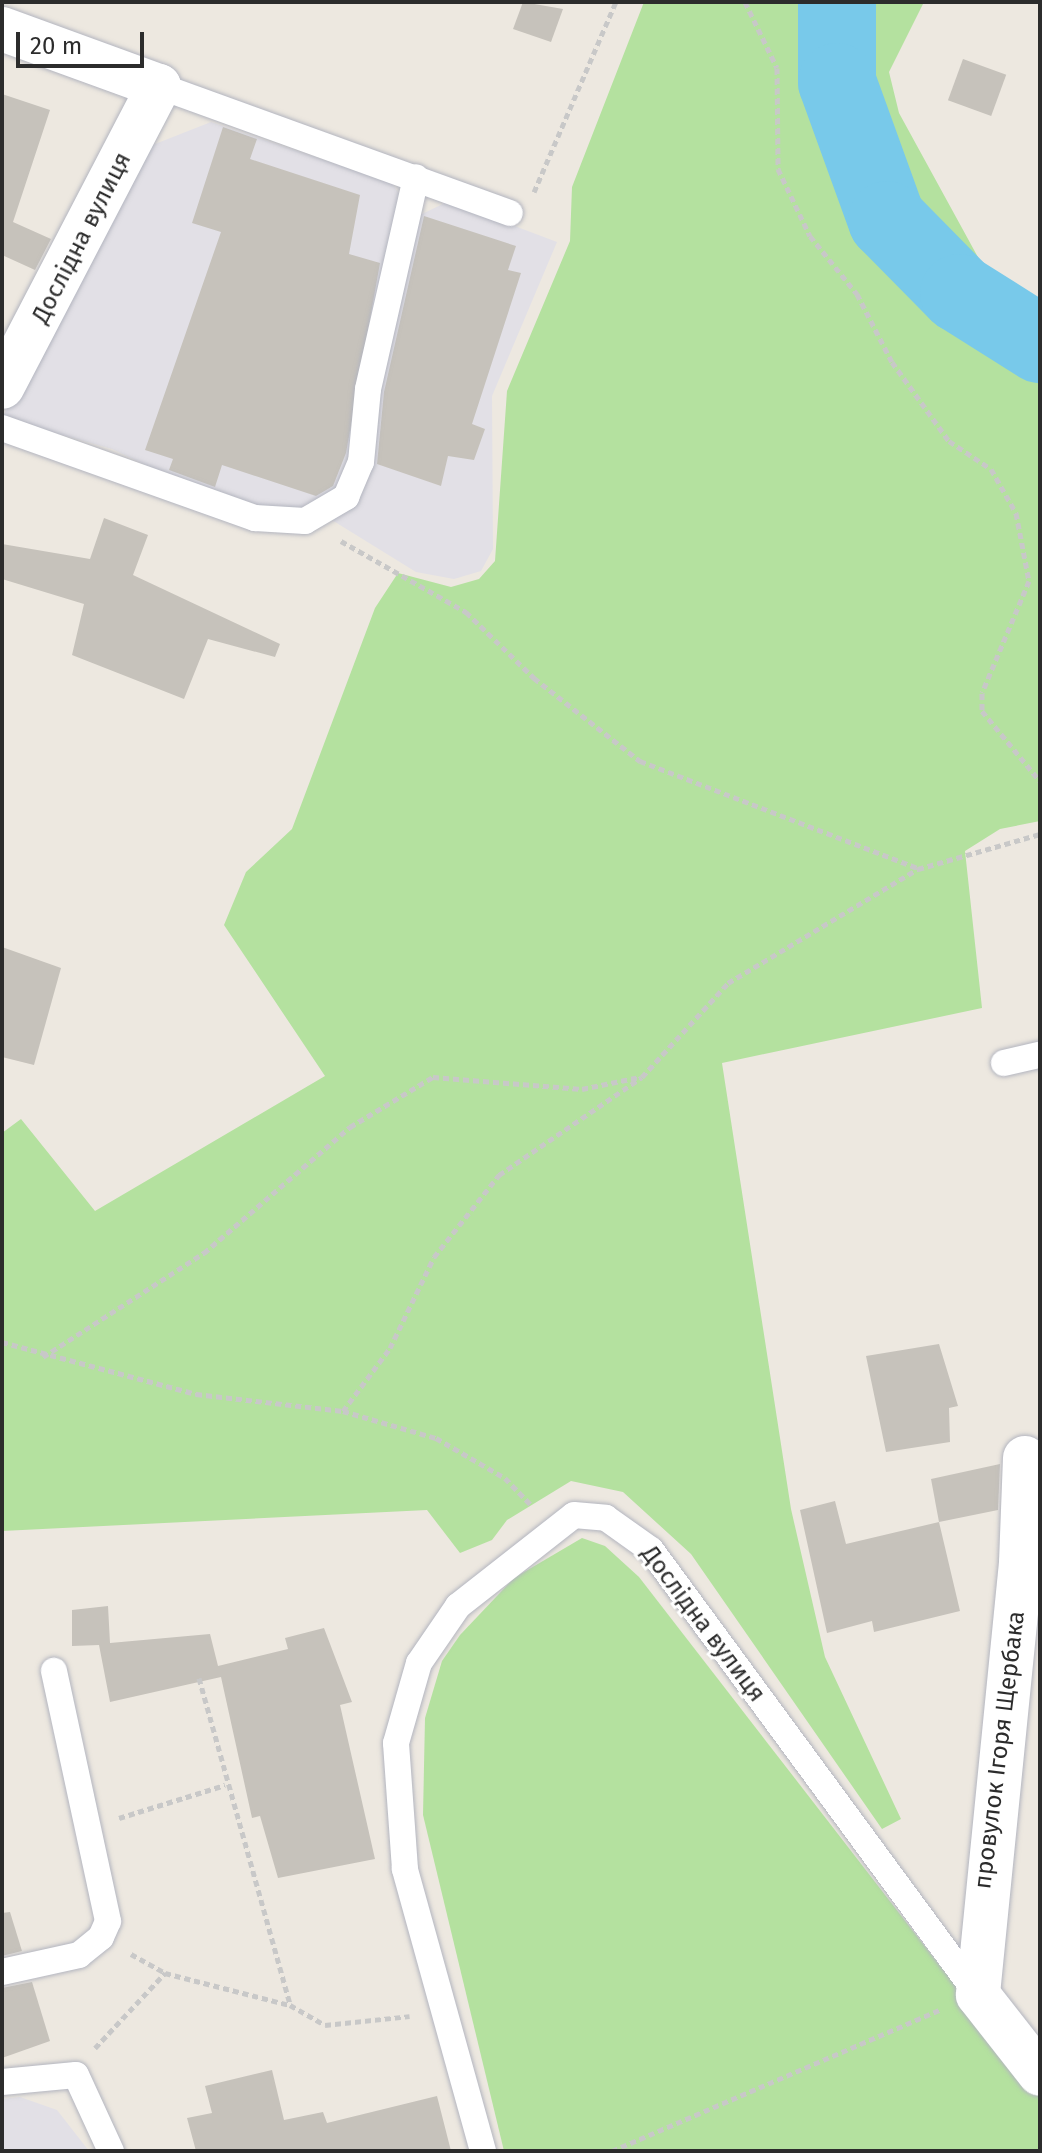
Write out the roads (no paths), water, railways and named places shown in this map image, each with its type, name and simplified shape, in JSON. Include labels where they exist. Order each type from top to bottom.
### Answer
[{"type":"street","points":[[2,29],[159,86]]},
{"type":"street","name":"Дослідна вулиця","points":[[2,387],[159,86]]},
{"type":"street","name":"провулок Ігоря Щербака","points":[[978,1995],[1025,1458]]},
{"type":"street","name":"Дослідна вулиця","points":[[978,1995],[1040,2074]]},
{"type":"lane","points":[[159,86],[510,213]]},
{"type":"lane","points":[[2,428],[255,518],[305,521],[355,485],[385,304],[416,177]]},
{"type":"lane","points":[[1004,1063],[1040,1055]]},
{"type":"lane","name":"Дослідна вулиця","points":[[483,2151],[405,1869],[393,1773],[401,1710],[419,1663],[458,1606],[552,1527],[574,1515],[606,1518],[651,1550],[978,1995]]},
{"type":"lane","points":[[2,1972],[71,1958],[101,1937],[107,1901],[54,1671]]},
{"type":"lane","points":[[2,2082],[76,2075],[111,2151]]},
{"type":"waterway","points":[[837,2],[837,82],[887,220],[959,293],[1040,344]]}]
